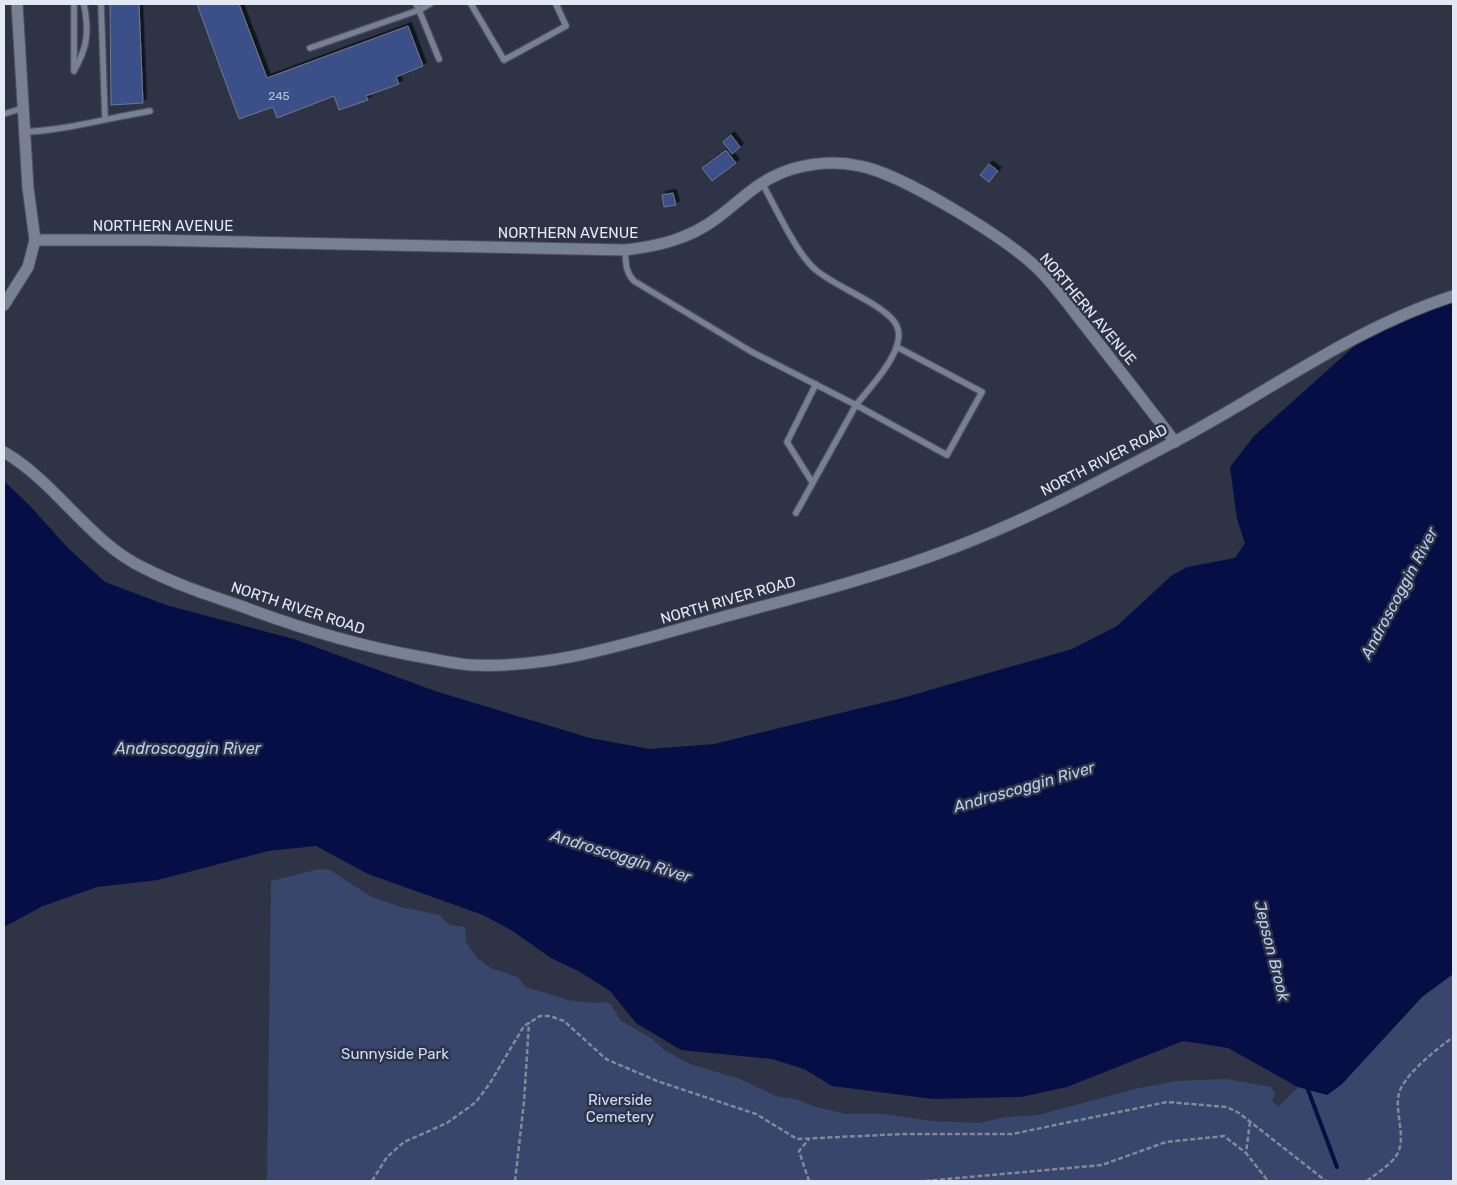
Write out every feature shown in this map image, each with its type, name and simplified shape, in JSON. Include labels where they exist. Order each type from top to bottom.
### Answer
[{"type":"street","points":[[4,305],[28,267],[35,240],[28,188],[17,4]]},
{"type":"street","name":"NORTHERN AVENUE","points":[[35,240],[149,240],[625,250],[654,247],[685,238],[718,218],[744,194],[762,182],[792,169],[819,164],[859,165],[892,177],[958,213],[1024,257],[1037,268],[1175,442]]},
{"type":"street","name":"NORTH RIVER ROAD","points":[[4,452],[30,470],[120,554],[176,583],[300,628],[354,644],[460,664],[514,665],[562,660],[934,556],[1004,526],[1175,442],[1352,339],[1417,308],[1453,296]]},
{"type":"lane","points":[[74,4],[74,71],[84,54],[88,37],[84,4]]},
{"type":"lane","points":[[101,4],[106,118]]},
{"type":"lane","points":[[310,48],[430,4]]},
{"type":"lane","points":[[471,4],[504,60],[566,26],[556,4]]},
{"type":"lane","points":[[418,7],[438,59]]},
{"type":"lane","points":[[4,114],[23,108]]},
{"type":"lane","points":[[24,132],[58,130],[106,118],[150,111]]},
{"type":"lane","points":[[762,182],[805,259],[822,275],[893,320],[899,334],[897,347],[879,375],[856,404],[796,513]]},
{"type":"lane","points":[[625,250],[626,267],[629,276],[634,282],[752,352],[856,404],[947,455],[982,392],[897,347]]},
{"type":"lane","points":[[812,482],[787,442],[816,384]]},
{"type":"path","points":[[372,1181],[380,1166],[395,1149],[414,1136],[458,1117],[476,1102],[529,1022],[540,1016],[560,1019],[606,1059],[657,1081],[756,1114],[797,1139],[903,1134],[1012,1134],[1168,1102],[1228,1107],[1239,1113],[1326,1181]]},
{"type":"path","points":[[515,1181],[524,1102],[529,1022]]},
{"type":"path","points":[[1368,1181],[1391,1162],[1398,1152],[1400,1143],[1398,1100],[1404,1082],[1453,1037]]},
{"type":"path","points":[[1246,1153],[1250,1122]]},
{"type":"path","points":[[925,1181],[1102,1165],[1166,1142],[1224,1136],[1246,1153],[1268,1181]]},
{"type":"path","points":[[809,1181],[799,1151],[810,1138]]},
{"type":"green space","points":[[319,869],[330,870],[370,896],[401,907],[440,915],[449,925],[465,927],[466,942],[477,958],[491,968],[517,977],[526,987],[568,1000],[593,1003],[605,1002],[611,1005],[621,1021],[651,1038],[665,1051],[690,1064],[740,1079],[776,1096],[799,1100],[812,1106],[846,1114],[883,1114],[932,1121],[979,1123],[1006,1117],[1038,1115],[1139,1088],[1177,1081],[1227,1079],[1271,1087],[1275,1094],[1272,1100],[1278,1107],[1298,1087],[1327,1095],[1342,1084],[1422,997],[1453,974],[1453,1181],[267,1181],[271,881]]},
{"type":"water","name":"Androscoggin River","points":[[1453,298],[1453,974],[1422,997],[1342,1084],[1327,1095],[1298,1087],[1228,1048],[1183,1041],[1067,1087],[1021,1097],[933,1099],[832,1086],[804,1069],[772,1059],[681,1050],[636,1023],[610,991],[580,972],[551,958],[511,930],[483,915],[368,874],[316,846],[268,851],[158,880],[97,887],[43,906],[4,927],[4,481],[31,507],[68,548],[105,582],[166,605],[294,639],[435,691],[590,738],[650,749],[714,744],[902,698],[1072,649],[1117,626],[1171,576],[1187,567],[1235,558],[1245,543],[1237,519],[1230,467],[1254,436],[1360,341]]},
{"type":"building","points":[[110,4],[139,4],[143,103],[111,105]]},
{"type":"building","points":[[197,4],[239,4],[267,78],[408,26],[423,66],[396,77],[399,84],[366,96],[368,100],[339,110],[334,96],[277,118],[273,107],[239,119]]},
{"type":"building","points":[[731,135],[740,147],[732,154],[723,142]]},
{"type":"building","points":[[726,150],[736,163],[712,181],[702,168]]},
{"type":"building","points":[[989,164],[998,171],[989,182],[980,175]]},
{"type":"building","points":[[673,193],[676,205],[664,207],[662,195]]},
{"type":"waterway","name":"Jepson Brook","points":[[1307,1087],[1337,1167]]},
{"type":"park label","name":"Sunnyside Park","points":[[395,1054]]},
{"type":"park label","name":"Riverside Cemetery","points":[[620,1108]]}]
